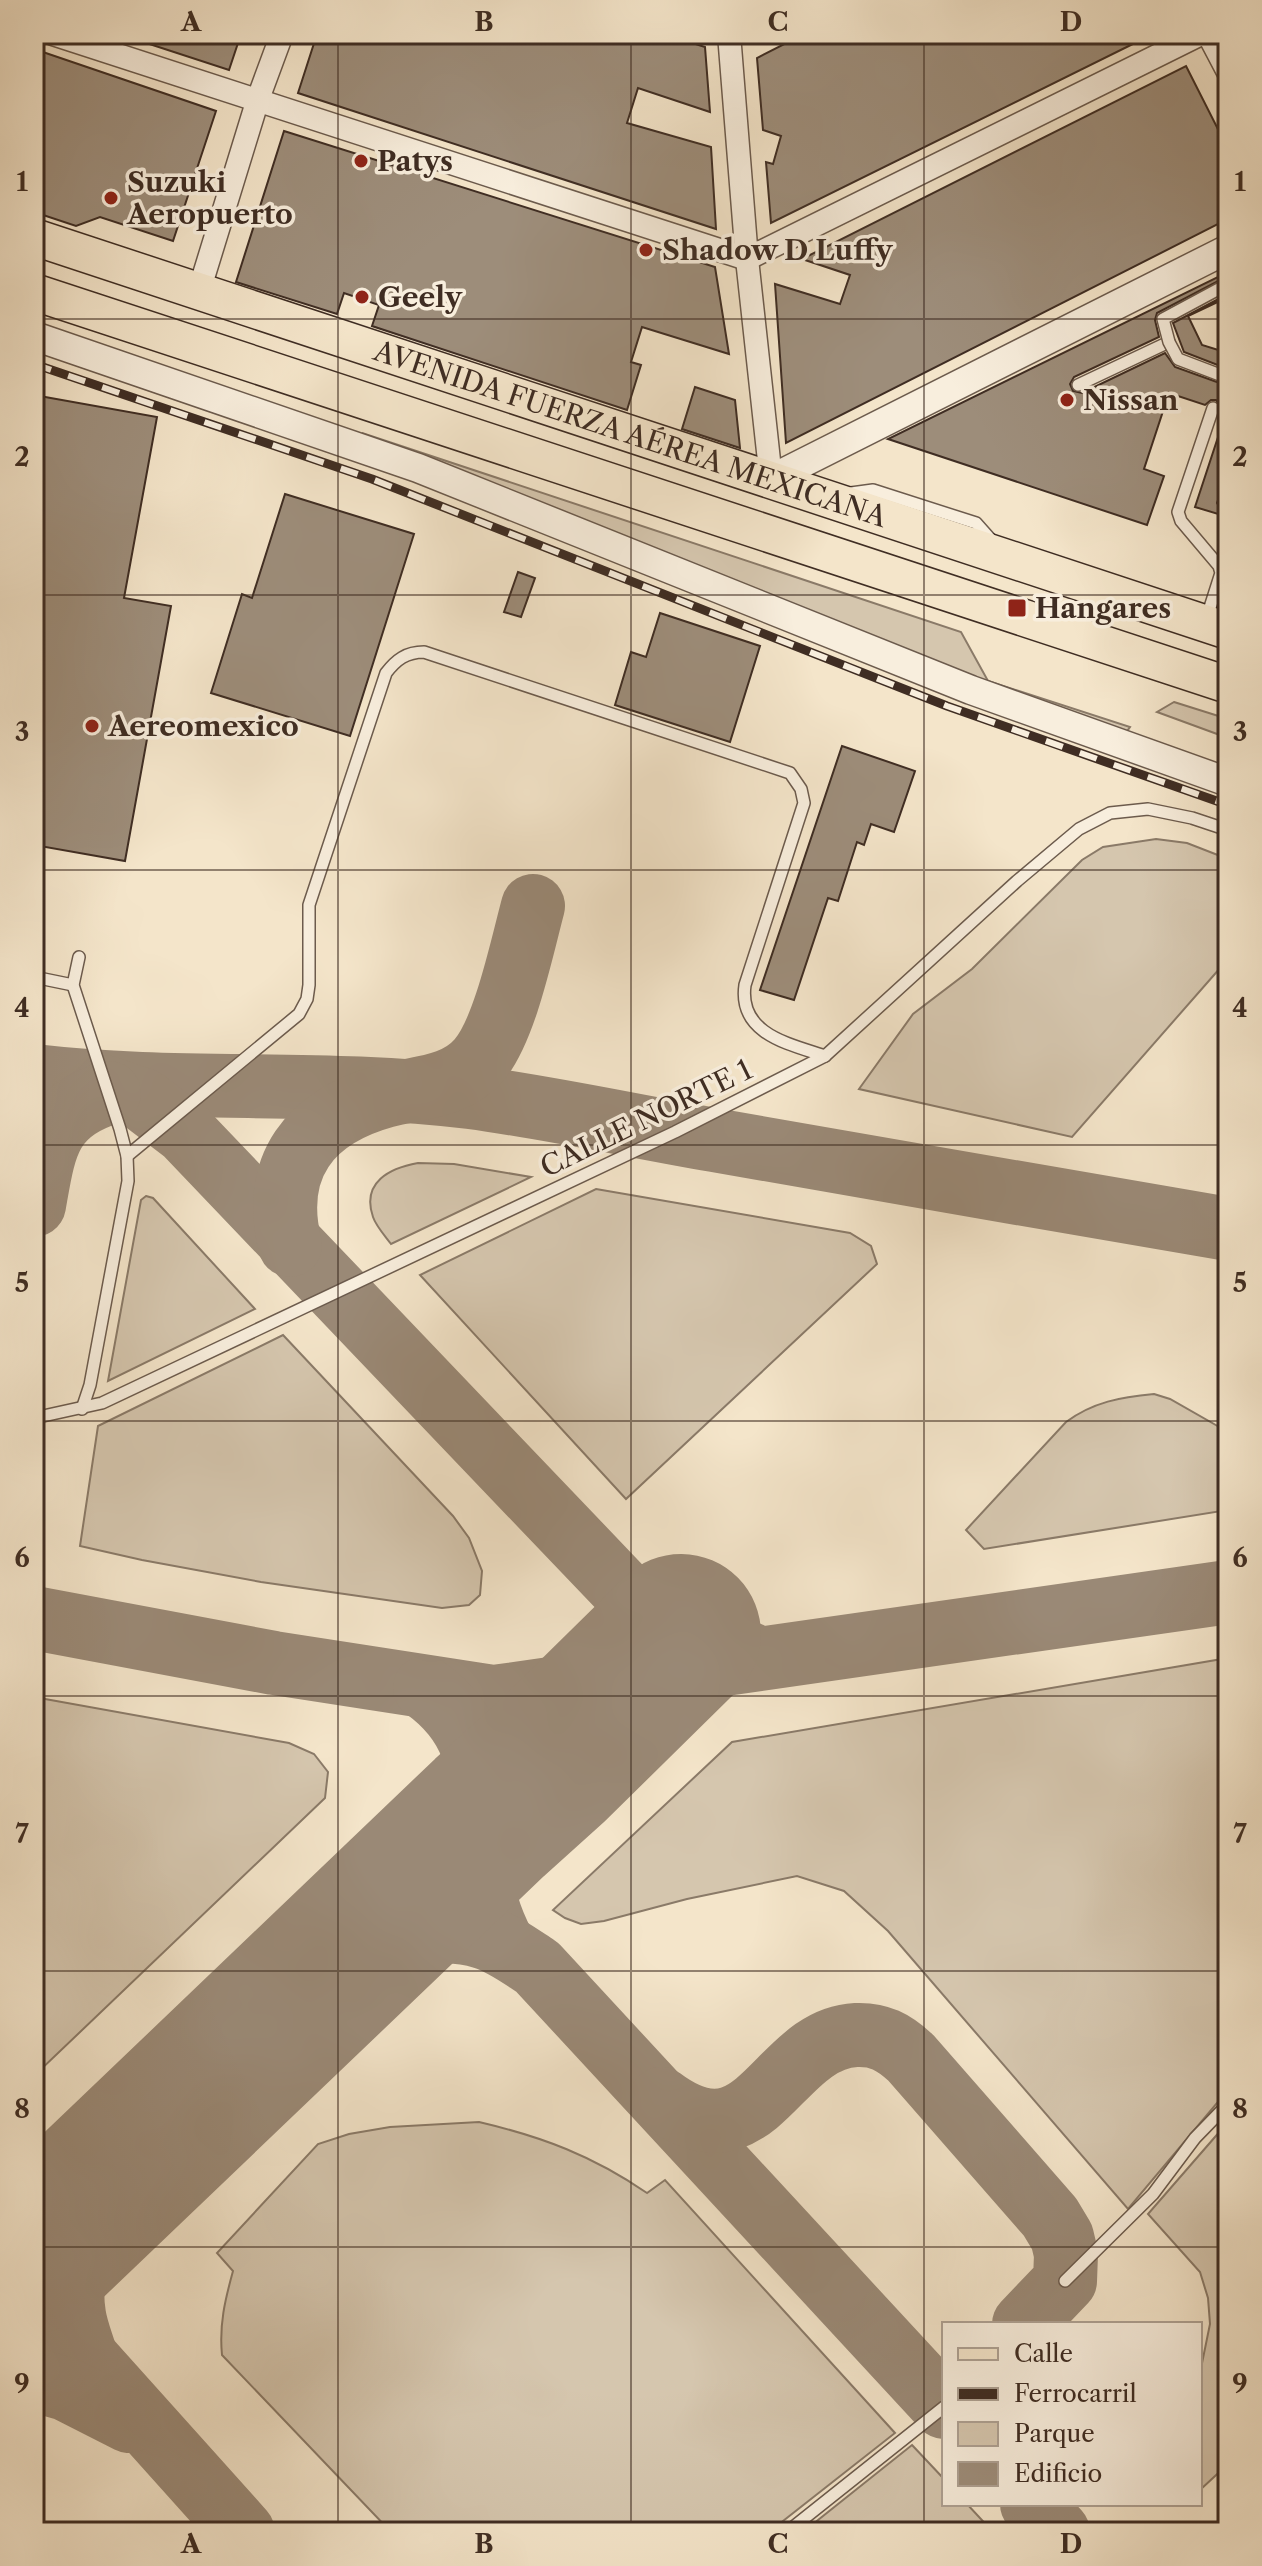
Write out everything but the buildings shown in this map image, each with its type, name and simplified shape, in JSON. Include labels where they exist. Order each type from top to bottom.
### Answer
[{"type":"main road","name":"AVENIDA FUERZA AÉREA MEXICANA","points":[[34,237],[1216,627]]},
{"type":"main road","name":"AVENIDA FUERZA AÉREA MEXICANA","points":[[34,292],[1228,685]]},
{"type":"street","points":[[53,34],[747,259],[1201,34]]},
{"type":"street","points":[[199,291],[258,99],[282,34]]},
{"type":"street","points":[[1208,34],[1228,72]]},
{"type":"street","points":[[729,35],[747,259],[771,479],[1228,249]]},
{"type":"street","points":[[34,336],[418,468],[957,684],[1228,782]]},
{"type":"lane","points":[[1228,284],[1163,319],[1169,342],[1178,359],[1228,378]]},
{"type":"lane","points":[[1078,385],[1169,342]]},
{"type":"lane","points":[[1213,408],[1178,512],[1181,521],[1219,566],[1216,627]]},
{"type":"lane","points":[[127,1156],[299,1014],[309,985],[309,905],[386,673],[396,661],[415,652],[424,652],[790,773],[801,789],[804,803],[745,985],[744,1002],[750,1018],[760,1028],[778,1039],[825,1056]]},
{"type":"lane","points":[[1134,750],[1186,753]]},
{"type":"lane","name":"CALLE NORTE 1","points":[[34,1418],[102,1403],[675,1132],[825,1056],[1017,881],[1079,829],[1110,813],[1148,809],[1192,818],[1228,830]]},
{"type":"lane","points":[[79,957],[73,985],[127,1156],[128,1181],[90,1385],[82,1409]]},
{"type":"lane","points":[[34,977],[73,985]]},
{"type":"lane","points":[[1065,2281],[1153,2194],[1195,2138],[1228,2104]]},
{"type":"lane","points":[[787,2532],[942,2409]]},
{"type":"green space","points":[[362,433],[961,632],[988,681],[1130,727],[1120,741],[379,450]]},
{"type":"green space","points":[[1174,702],[1228,719],[1228,738],[1157,712]]},
{"type":"green space","points":[[1156,839],[1187,843],[1228,859],[1228,959],[1072,1137],[859,1089],[913,1014],[972,969],[1082,860],[1103,847]]},
{"type":"green space","points":[[418,1163],[454,1164],[531,1177],[391,1244],[373,1217],[371,1194],[380,1179],[388,1173]]},
{"type":"green space","points":[[596,1189],[850,1233],[871,1246],[877,1264],[626,1499],[420,1275]]},
{"type":"green space","points":[[146,1196],[153,1198],[255,1309],[108,1381],[141,1200]]},
{"type":"green space","points":[[283,1335],[453,1516],[469,1538],[482,1571],[480,1595],[469,1605],[442,1608],[261,1582],[80,1546],[98,1426]]},
{"type":"green space","points":[[1154,1394],[1170,1399],[1228,1432],[1228,1510],[984,1549],[966,1530],[1066,1422],[1108,1402]]},
{"type":"green space","points":[[1228,1658],[1228,2090],[1128,2209],[888,1931],[844,1891],[797,1876],[687,1899],[604,1921],[581,1924],[553,1910],[732,1742]]},
{"type":"green space","points":[[34,1697],[289,1743],[314,1754],[328,1772],[325,1798],[34,2076]]},
{"type":"green space","points":[[479,2122],[567,2149],[607,2168],[647,2193],[665,2180],[895,2433],[769,2532],[391,2532],[222,2355],[223,2313],[233,2271],[217,2253],[318,2144],[349,2134],[390,2127]]},
{"type":"green space","points":[[1228,2122],[1228,2464],[1202,2488],[1202,2363],[1210,2324],[1208,2298],[1200,2272],[1148,2214]]},
{"type":"green space","points":[[912,2445],[942,2477],[942,2506],[969,2506],[993,2532],[803,2532]]},
{"type":"taxiway","points":[[290,1245],[286,1192],[302,1149],[335,1117],[358,1105],[447,1081],[459,1076],[479,1060],[505,1009],[533,906]]},
{"type":"taxiway","points":[[34,1076],[143,1084],[361,1089],[470,1097],[1228,1229]]},
{"type":"taxiway","points":[[105,1087],[143,1100],[185,1132],[631,1599],[685,1635],[748,1653]]},
{"type":"taxiway","points":[[34,1205],[41,1167],[52,1135],[73,1111],[109,1093]]},
{"type":"taxiway","points":[[34,1618],[274,1663],[494,1697],[1228,1592]]},
{"type":"taxiway","points":[[503,1944],[491,1919],[482,1878],[483,1851],[492,1824],[536,1777],[589,1731],[627,1705],[668,1684]]},
{"type":"taxiway","points":[[425,1688],[454,1715],[472,1748],[477,1765],[475,1803],[467,1822],[436,1869]]},
{"type":"taxiway","points":[[315,1983],[353,1959],[394,1940],[438,1932],[460,1932],[483,1937],[537,1967],[942,2405]]},
{"type":"taxiway","points":[[661,2099],[694,2117],[721,2120],[744,2112],[805,2057],[828,2042],[864,2035],[892,2043],[911,2058],[1050,2217],[1062,2237],[1066,2254],[1065,2281],[1026,2322]]},
{"type":"taxiway","points":[[86,2357],[74,2315],[72,2289],[83,2240],[107,2197],[155,2137]]},
{"type":"taxiway","points":[[34,2207],[83,2190],[126,2161]]},
{"type":"taxiway","points":[[34,2299],[243,2532]]},
{"type":"taxiway","points":[[34,2380],[66,2389],[129,2421]]},
{"type":"taxiway","points":[[1034,2506],[1058,2532]]},
{"type":"runway","points":[[34,2253],[551,1762],[681,1634]]},
{"type":"railway","points":[[34,364],[372,479],[947,706],[1228,805]]},
{"type":"place","name":"Patys","points":[[361,161]]},
{"type":"place","name":"Suzuki Aeropuerto","points":[[111,198]]},
{"type":"place","name":"Shadow D Luffy","points":[[646,250]]},
{"type":"place","name":"Geely","points":[[362,297]]},
{"type":"place","name":"Nissan","points":[[1067,400]]},
{"type":"place","name":"Hangares","points":[[1017,608]]},
{"type":"place","name":"Aereomexico","points":[[92,726]]}]
